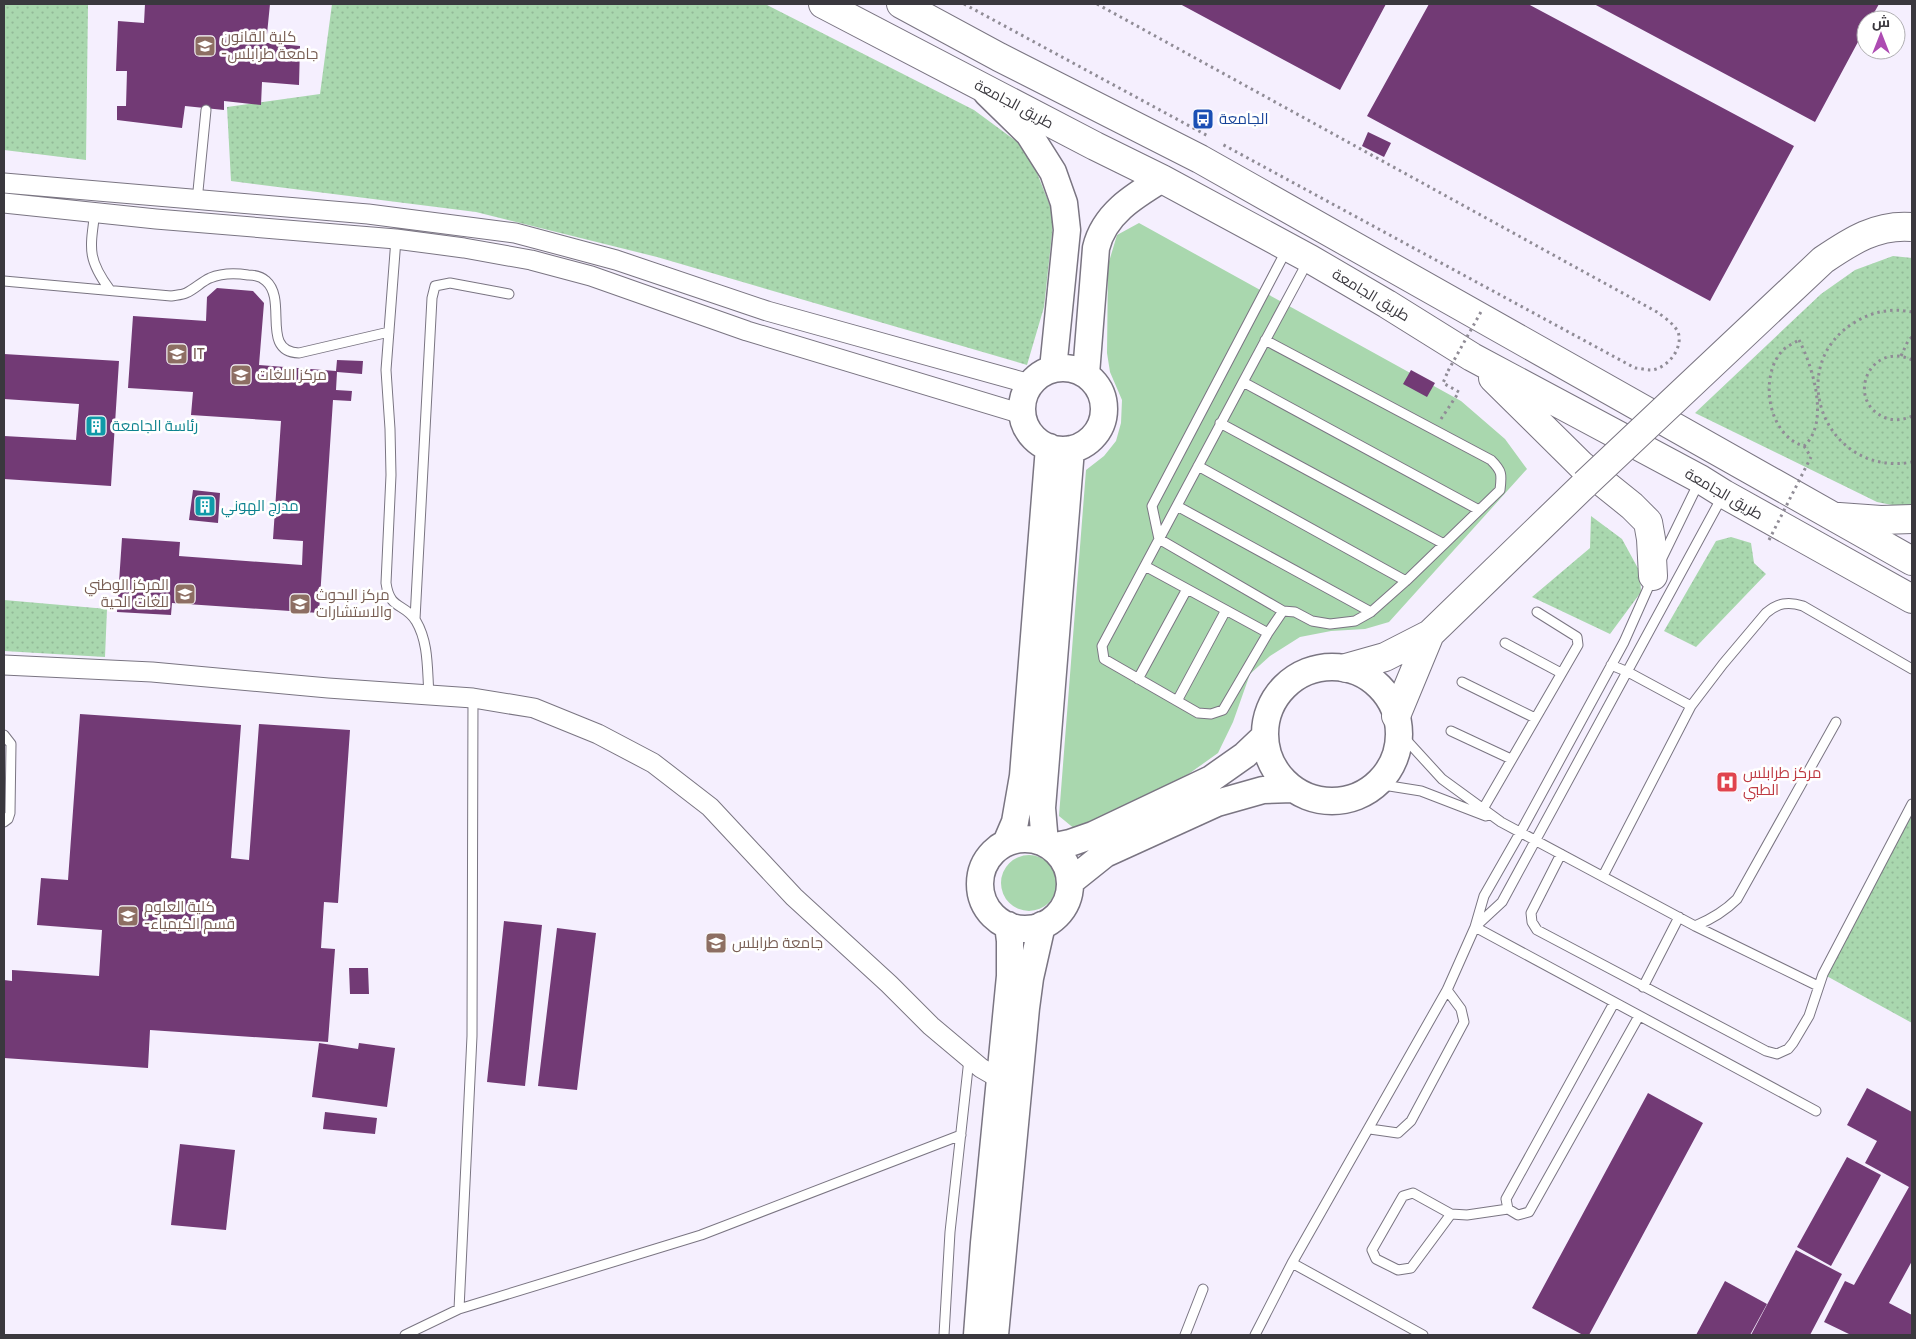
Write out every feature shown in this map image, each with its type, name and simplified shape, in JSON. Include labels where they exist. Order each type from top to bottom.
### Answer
[{"type":"highway","name":"طريق الجامعة","points":[[823,4],[1162,179],[1298,253],[1387,304],[1472,357],[1700,480],[1912,599]]},
{"type":"highway","points":[[901,4],[999,57],[1200,159],[1912,561]]},
{"type":"highway","points":[[1346,668],[1391,655],[1430,634],[1585,484],[1823,260],[1851,241],[1871,231],[1900,226],[1912,227]]},
{"type":"highway","points":[[1472,357],[1575,459],[1648,522],[1651,538],[1653,576]]},
{"type":"highway","points":[[1833,516],[1881,520],[1912,520]]},
{"type":"highway","points":[[1398,724],[1430,634]]},
{"type":"street","points":[[977,84],[1029,134],[1053,172],[1064,203],[1067,230],[1053,369]]},
{"type":"street","points":[[1086,374],[1098,239],[1108,222],[1124,205],[1162,179]]},
{"type":"street","points":[[4,183],[197,201],[368,214],[515,233],[616,260],[767,311],[1030,384]]},
{"type":"street","points":[[4,203],[156,219],[396,239],[532,260],[590,276],[747,332],[1022,414]]},
{"type":"street","points":[[1070,368],[1086,374],[1102,393],[1104,417],[1100,428],[1083,445],[1060,448],[1039,442],[1031,434],[1022,414],[1023,398],[1030,384],[1044,372],[1053,369],[1070,368]]},
{"type":"street","points":[[1006,843],[1015,822],[1023,776],[1060,448]]},
{"type":"street","points":[[1060,448],[1042,808],[1048,845],[1065,862],[1070,882],[1070,891],[1063,908],[1050,921],[1042,925],[1025,928],[1008,925],[988,909],[982,897],[980,885],[982,872],[987,860],[995,850],[1006,843],[1019,840],[1032,840],[1048,845],[1070,843],[1093,835],[1211,779],[1245,755],[1264,736]]},
{"type":"street","points":[[4,665],[152,672],[328,688],[473,698],[534,708],[598,734],[654,763],[710,807],[794,897],[876,971],[931,1026],[981,1068],[1000,1079]]},
{"type":"street","points":[[1329,667],[1346,668],[1363,675],[1378,685],[1389,699],[1398,724],[1397,751],[1389,769],[1377,784],[1362,794],[1345,800],[1327,801],[1309,797],[1293,789],[1272,766],[1264,736],[1266,718],[1272,702],[1283,688],[1296,677],[1312,670],[1329,667]]},
{"type":"street","points":[[1070,882],[1105,854],[1217,803],[1263,790],[1293,789]]},
{"type":"street","points":[[977,1335],[984,1235],[1010,976],[1008,925]]},
{"type":"street","points":[[995,1335],[1026,1008],[1031,970],[1042,925]]},
{"type":"lane","points":[[197,201],[206,110]]},
{"type":"lane","points":[[95,212],[91,245],[93,264],[110,290]]},
{"type":"lane","points":[[396,239],[386,370],[391,475],[386,583],[388,596],[414,619],[420,630],[426,647],[429,694]]},
{"type":"lane","points":[[1265,340],[1491,460],[1499,468],[1502,475],[1500,490],[1406,581],[1371,612],[1355,621],[1330,624],[1312,621],[1295,612],[1283,611],[1159,539],[1152,506],[1298,253]]},
{"type":"lane","points":[[1283,611],[1223,710],[1211,714],[1198,713],[1104,659],[1102,646],[1265,340],[1298,253]]},
{"type":"lane","points":[[4,281],[171,296],[186,293],[210,278],[223,274],[256,276],[265,280],[275,296],[278,337],[282,349],[289,353],[299,353],[389,332]]},
{"type":"lane","points":[[414,619],[432,298],[435,286],[450,283],[509,294]]},
{"type":"lane","points":[[1243,382],[1479,510]]},
{"type":"lane","points":[[1220,423],[1444,544]]},
{"type":"lane","points":[[1198,466],[1406,581]]},
{"type":"lane","points":[[1255,1335],[1292,1263],[1447,990],[1475,927],[1484,896],[1611,665],[1700,480]]},
{"type":"lane","points":[[1475,927],[1502,902],[1724,494]]},
{"type":"lane","points":[[1177,506],[1371,612]]},
{"type":"lane","points":[[1145,566],[1268,633]]},
{"type":"lane","points":[[1138,679],[1187,589]]},
{"type":"lane","points":[[1603,876],[1691,706],[1766,612],[1784,603],[1794,603],[1803,606],[1912,669]]},
{"type":"lane","points":[[1177,702],[1226,610]]},
{"type":"lane","points":[[1483,809],[1578,645],[1577,637],[1537,612]]},
{"type":"lane","points":[[1505,643],[1561,673]]},
{"type":"lane","points":[[1611,665],[1628,672],[1691,706]]},
{"type":"lane","points":[[1462,682],[1535,718]]},
{"type":"lane","points":[[459,1309],[472,1036],[473,698]]},
{"type":"lane","points":[[1695,926],[1714,919],[1737,899],[1836,722]]},
{"type":"lane","points":[[1398,724],[1442,779],[1501,822],[1695,926],[1818,986]]},
{"type":"lane","points":[[1451,731],[1511,759]]},
{"type":"lane","points":[[4,735],[12,744],[12,756],[10,813],[8,819],[4,822]]},
{"type":"lane","points":[[1377,784],[1421,791],[1501,822]]},
{"type":"lane","points":[[1561,854],[1532,909],[1531,918],[1537,930],[1766,1051],[1777,1054],[1788,1048],[1808,1016],[1818,986],[1912,804]]},
{"type":"lane","points":[[1643,987],[1679,917]]},
{"type":"lane","points":[[1475,927],[1816,1111]]},
{"type":"lane","points":[[1370,1128],[1398,1133],[1411,1121],[1464,1022],[1461,1009],[1447,990]]},
{"type":"lane","points":[[1508,1210],[1506,1198],[1614,1003]]},
{"type":"lane","points":[[1451,1214],[1411,1268],[1398,1270],[1376,1259],[1372,1250],[1403,1196],[1413,1193],[1451,1214],[1467,1215],[1508,1210],[1518,1216],[1529,1212],[1639,1016]]},
{"type":"lane","points":[[944,1335],[950,1232],[969,1058]]},
{"type":"lane","points":[[405,1335],[459,1309],[701,1235],[961,1136]]},
{"type":"lane","points":[[1292,1263],[1423,1335]]},
{"type":"lane","points":[[1185,1335],[1203,1290]]},
{"type":"path","points":[[964,4],[1635,368],[1651,370],[1664,366],[1674,356],[1679,341],[1678,332],[1658,312],[1097,4]]},
{"type":"path","points":[[1433,429],[1459,392],[1443,382],[1482,310]]},
{"type":"path","points":[[1912,312],[1902,310],[1883,311],[1865,316],[1849,325],[1836,338],[1826,353],[1819,371],[1818,393],[1822,414],[1833,433],[1848,449],[1867,459],[1889,464],[1912,462]]},
{"type":"path","points":[[1902,356],[1908,341],[1912,337]]},
{"type":"path","points":[[1769,540],[1811,457],[1804,446],[1794,443],[1780,425],[1772,409],[1768,393],[1769,376],[1782,350],[1799,340],[1811,365],[1817,402],[1817,416],[1811,439],[1804,446]]},
{"type":"path","points":[[1911,417],[1899,420],[1888,419],[1878,415],[1870,407],[1865,392],[1866,376],[1880,360],[1891,356],[1902,356],[1912,360]]},
{"type":"green space","points":[[4,4],[88,4],[86,160],[4,150]]},
{"type":"green space","points":[[332,4],[765,4],[974,110],[1028,150],[1054,216],[1044,307],[1027,365],[657,257],[476,212],[231,181],[227,107],[320,94]]},
{"type":"green space","points":[[1139,223],[1461,401],[1505,439],[1527,469],[1389,622],[1365,629],[1331,631],[1300,637],[1270,656],[1250,674],[1233,722],[1218,753],[1190,773],[1156,793],[1076,830],[1059,816],[1086,470],[1104,456],[1116,441],[1121,423],[1122,400],[1110,372],[1107,353],[1108,265],[1117,235]]},
{"type":"green space","points":[[1893,256],[1912,258],[1912,509],[1877,502],[1695,413],[1821,294],[1855,270]]},
{"type":"green space","points":[[1591,516],[1622,539],[1640,572],[1641,592],[1610,634],[1532,597],[1590,548]]},
{"type":"green space","points":[[1731,537],[1751,543],[1754,563],[1766,574],[1696,647],[1664,631],[1716,541]]},
{"type":"green space","points":[[4,600],[107,609],[105,657],[4,651]]},
{"type":"green space","points":[[1912,815],[1912,1023],[1823,974]]},
{"type":"green space","points":[[1023,855],[1035,855],[1045,859],[1053,867],[1057,883],[1053,899],[1045,907],[1035,911],[1023,911],[1013,907],[1005,899],[1001,889],[1001,877],[1005,867],[1013,859]]},
{"type":"building","points":[[145,4],[270,4],[267,34],[245,30],[245,41],[300,46],[299,85],[262,82],[261,105],[224,101],[224,110],[185,106],[182,128],[117,120],[117,106],[126,106],[127,71],[116,71],[118,21],[144,23]]},
{"type":"building","points":[[1180,4],[1386,4],[1340,90]]},
{"type":"building","points":[[1429,4],[1528,4],[1794,146],[1710,301],[1367,116]]},
{"type":"building","points":[[1594,4],[1879,4],[1876,10],[1856,10],[1856,46],[1815,122]]},
{"type":"building","points":[[1368,132],[1391,143],[1384,157],[1362,146]]},
{"type":"building","points":[[217,288],[253,291],[264,303],[259,365],[336,371],[337,360],[363,361],[362,374],[337,372],[336,390],[352,391],[351,401],[333,400],[319,613],[172,603],[171,615],[117,612],[122,538],[180,542],[179,556],[302,565],[303,541],[273,539],[281,421],[191,415],[193,392],[128,388],[133,316],[206,321],[207,297]]},
{"type":"building","name":"رئاسة الجامعة","points":[[4,354],[119,361],[111,486],[4,479],[4,436],[76,440],[79,404],[4,399]]},
{"type":"building","points":[[1411,370],[1435,383],[1427,397],[1403,384]]},
{"type":"building","name":"مدرج الهوني","points":[[193,490],[220,493],[218,523],[189,520]]},
{"type":"building","points":[[80,714],[241,725],[231,858],[249,860],[259,724],[350,730],[338,903],[324,902],[321,948],[335,949],[328,1042],[150,1030],[148,1068],[4,1058],[4,980],[12,981],[12,970],[99,976],[102,930],[37,925],[41,878],[68,880]]},
{"type":"building","points":[[504,921],[542,925],[525,1086],[487,1082]]},
{"type":"building","points":[[557,928],[596,933],[577,1090],[538,1086]]},
{"type":"building","points":[[349,968],[368,968],[369,994],[350,994]]},
{"type":"building","points":[[319,1043],[358,1049],[359,1043],[395,1048],[387,1107],[312,1097]]},
{"type":"building","points":[[1867,1088],[1912,1112],[1912,1261],[1889,1303],[1912,1315],[1912,1335],[1851,1335],[1824,1322],[1845,1281],[1854,1285],[1909,1187],[1865,1163],[1877,1141],[1847,1125]]},
{"type":"building","points":[[1648,1093],[1703,1123],[1589,1335],[1583,1335],[1532,1308]]},
{"type":"building","points":[[325,1112],[377,1118],[375,1134],[323,1129]]},
{"type":"building","points":[[180,1144],[235,1150],[226,1230],[171,1225]]},
{"type":"building","points":[[1847,1157],[1881,1175],[1831,1266],[1797,1247]]},
{"type":"building","points":[[1796,1250],[1842,1274],[1810,1335],[1751,1335]]},
{"type":"building","points":[[1725,1281],[1767,1304],[1750,1335],[1696,1335]]},
{"type":"place","name":"كلية القانون -جامعة طرابلس","points":[[205,46]]},
{"type":"place","name":"الجامعة","points":[[1203,119]]},
{"type":"place","name":"IT","points":[[177,354]]},
{"type":"place","name":"مركز اللغات","points":[[241,375]]},
{"type":"place","name":"رئاسة الجامعة","points":[[96,426]]},
{"type":"place","name":"مدرج الهوني","points":[[205,506]]},
{"type":"place","name":"المركز الوطني للغات الحية","points":[[185,594]]},
{"type":"place","name":"مركز البحوث والاستشارات","points":[[300,604]]},
{"type":"place","name":"مركز طرابلس الطبي","points":[[1727,782]]},
{"type":"place","name":"كلية العلوم -قسم الكيمياء","points":[[128,916]]},
{"type":"place","name":"جامعة طرابلس","points":[[716,943]]}]
